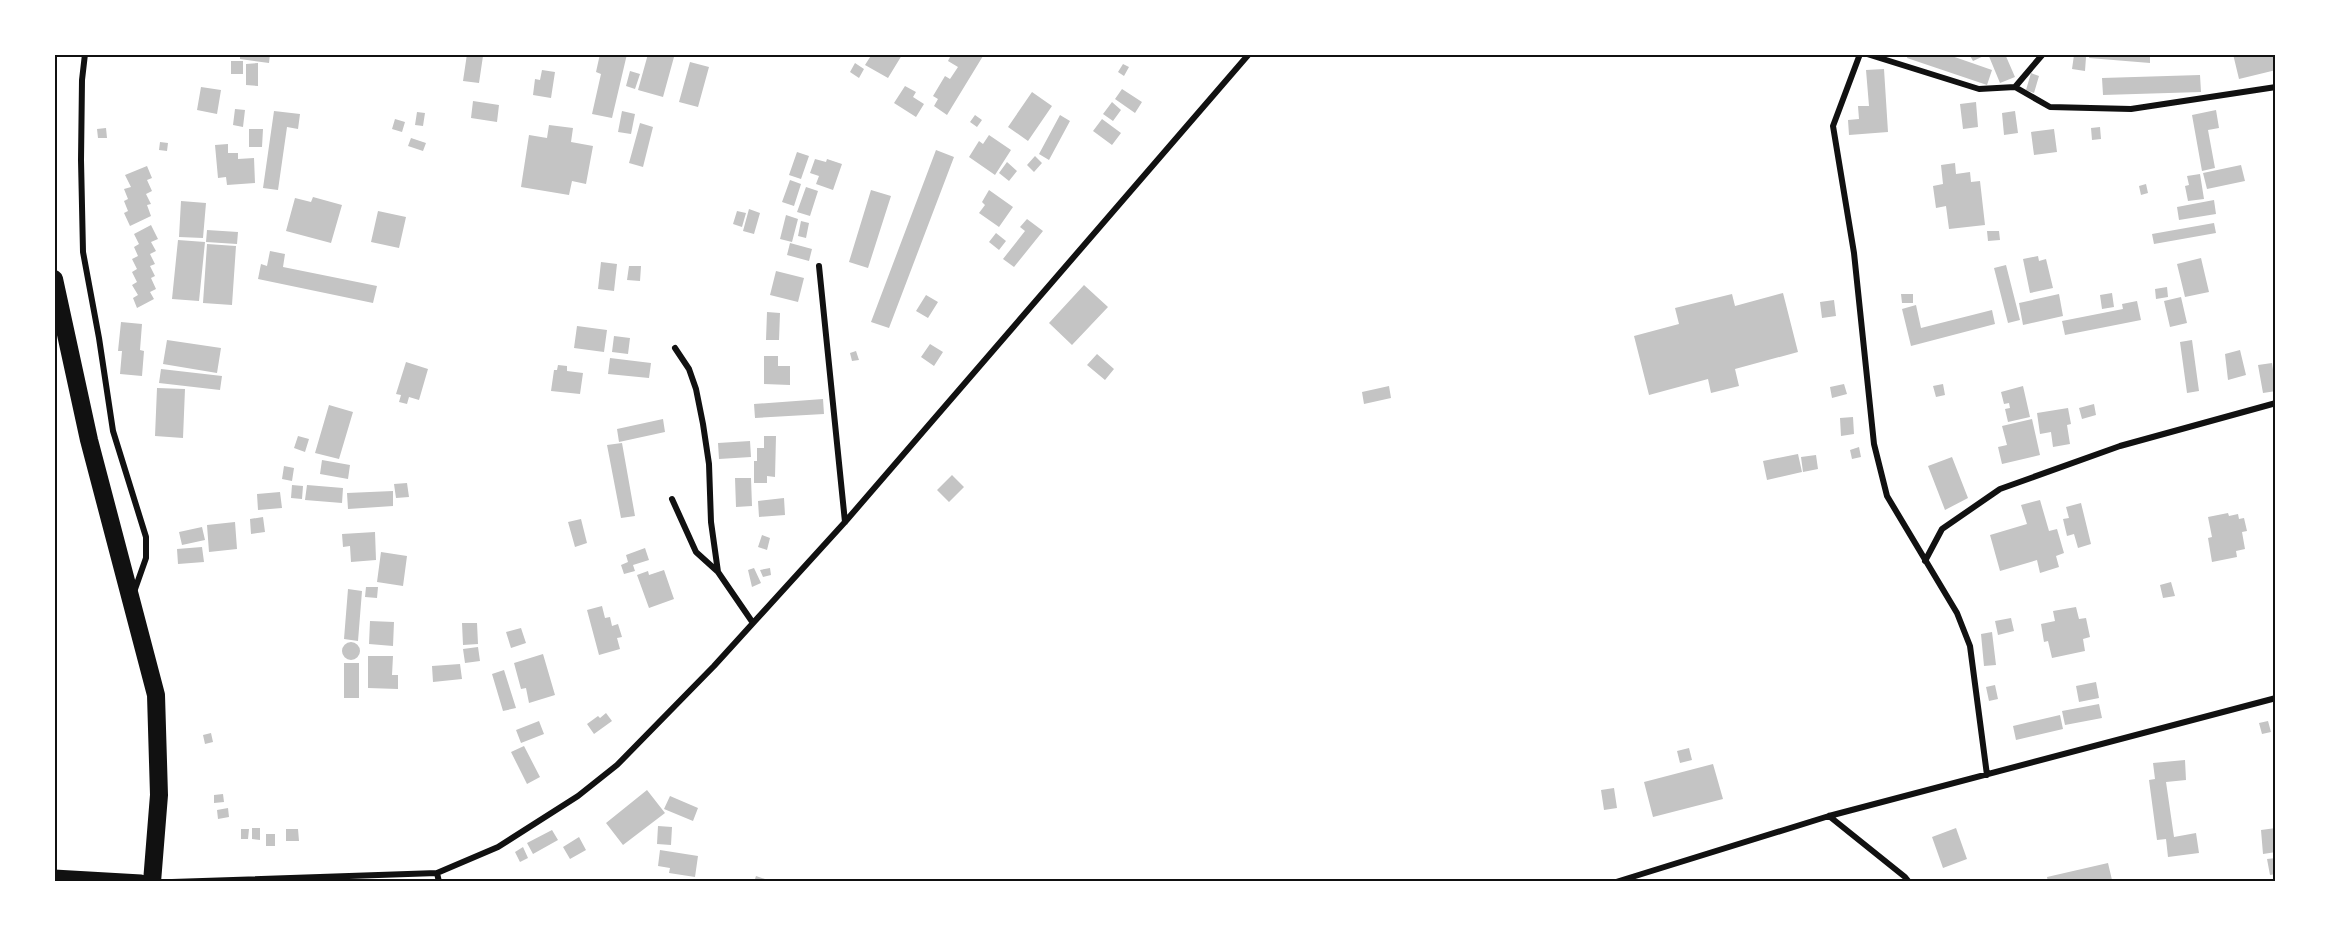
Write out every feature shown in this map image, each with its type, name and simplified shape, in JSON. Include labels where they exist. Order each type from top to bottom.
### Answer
[{"type":"highway","points":[[54,279],[89,440],[156,695],[159,795],[152,882]]},
{"type":"main road","points":[[54,877],[141,882]]},
{"type":"street","points":[[85,54],[82,80],[81,160],[83,252],[113,431],[146,537],[146,558],[130,601]]},
{"type":"street","points":[[172,882],[437,873],[498,847],[578,796],[617,765],[753,623],[845,522],[1250,54]]},
{"type":"street","points":[[1860,54],[1833,126],[1854,253],[1874,444],[1887,496],[1957,613],[1970,646],[1987,775]]},
{"type":"street","points":[[1867,54],[1979,89],[2015,87],[2050,107],[2131,109],[2276,87]]},
{"type":"street","points":[[2015,87],[2043,54]]},
{"type":"street","points":[[819,266],[845,522]]},
{"type":"street","points":[[675,348],[689,369],[696,389],[703,424],[709,464],[711,522],[718,572]]},
{"type":"street","points":[[1925,561],[1942,529],[2000,489],[2120,446],[2276,403]]},
{"type":"street","points":[[672,499],[696,552],[718,572],[753,623]]},
{"type":"street","points":[[1616,882],[1829,816],[2276,698]]},
{"type":"street","points":[[1829,816],[1909,882]]},
{"type":"street","points":[[437,873],[440,882]]},
{"type":"building","points":[[240,54],[270,54],[269,63],[240,59]]},
{"type":"building","points":[[467,54],[483,56],[479,83],[463,81]]},
{"type":"building","points":[[600,54],[627,54],[612,118],[592,114],[601,74],[596,72]]},
{"type":"building","points":[[648,54],[665,54],[674,57],[663,97],[638,90]]},
{"type":"building","points":[[872,54],[902,55],[888,78],[865,65]]},
{"type":"building","points":[[945,54],[980,54],[983,56],[947,115],[934,106],[938,99],[933,96],[945,76],[950,79],[958,67],[948,61],[950,57]]},
{"type":"building","points":[[1908,54],[1946,54],[1992,70],[1987,85],[1907,58]]},
{"type":"building","points":[[1969,54],[1988,54],[1973,61]]},
{"type":"building","points":[[1988,54],[2005,54],[2015,77],[2000,83]]},
{"type":"building","points":[[2090,54],[2150,54],[2150,63],[2089,58]]},
{"type":"building","points":[[2233,54],[2276,54],[2276,70],[2239,79]]},
{"type":"building","points":[[2074,55],[2086,57],[2085,71],[2072,69]]},
{"type":"building","points":[[231,61],[243,61],[243,74],[231,74]]},
{"type":"building","points":[[690,62],[709,67],[698,107],[679,102]]},
{"type":"building","points":[[258,63],[258,86],[246,85],[246,64]]},
{"type":"building","points":[[855,63],[864,69],[859,78],[850,72]]},
{"type":"building","points":[[1123,64],[1129,67],[1124,76],[1118,72]]},
{"type":"building","points":[[1884,69],[1888,132],[1849,135],[1848,120],[1859,119],[1858,106],[1869,106],[1866,70]]},
{"type":"building","points":[[542,70],[555,72],[551,98],[533,95],[535,79],[540,80]]},
{"type":"building","points":[[630,71],[640,74],[635,89],[626,86]]},
{"type":"building","points":[[2031,73],[2039,76],[2034,93],[2026,90]]},
{"type":"building","points":[[2200,75],[2201,92],[2103,95],[2102,78]]},
{"type":"building","points":[[905,86],[916,92],[913,97],[924,104],[916,117],[894,103]]},
{"type":"building","points":[[201,87],[221,90],[217,114],[197,110]]},
{"type":"building","points":[[1122,89],[1142,102],[1135,113],[1115,99]]},
{"type":"building","points":[[1032,92],[1052,106],[1028,141],[1008,127]]},
{"type":"building","points":[[473,101],[499,105],[497,122],[471,118]]},
{"type":"building","points":[[1112,102],[1121,110],[1113,121],[1103,114]]},
{"type":"building","points":[[1976,102],[1978,127],[1963,129],[1960,104]]},
{"type":"building","points":[[235,109],[245,110],[243,127],[233,125]]},
{"type":"building","points":[[2216,110],[2219,128],[2208,130],[2215,168],[2202,171],[2192,115]]},
{"type":"building","points":[[274,111],[300,114],[298,129],[287,127],[278,190],[263,188]]},
{"type":"building","points":[[622,111],[635,114],[631,134],[618,132]]},
{"type":"building","points":[[2015,111],[2018,133],[2004,135],[2002,113]]},
{"type":"building","points":[[417,112],[425,113],[423,126],[415,125]]},
{"type":"building","points":[[975,115],[982,120],[977,127],[970,122]]},
{"type":"building","points":[[1060,115],[1070,121],[1049,160],[1039,154]]},
{"type":"building","points":[[395,119],[405,122],[402,132],[392,129]]},
{"type":"building","points":[[1102,119],[1121,133],[1112,145],[1093,131]]},
{"type":"building","points":[[640,123],[653,127],[643,167],[629,163]]},
{"type":"building","points":[[549,125],[573,128],[571,142],[593,146],[586,184],[572,181],[569,195],[521,187],[529,135],[547,138]]},
{"type":"building","points":[[2100,127],[2101,139],[2092,140],[2091,128]]},
{"type":"building","points":[[106,128],[107,138],[98,138],[97,129]]},
{"type":"building","points":[[249,129],[263,129],[262,147],[249,147]]},
{"type":"building","points":[[2054,129],[2057,152],[2034,155],[2031,132]]},
{"type":"building","points":[[989,135],[1011,150],[995,175],[969,157],[979,141],[983,144]]},
{"type":"building","points":[[411,138],[426,143],[423,151],[408,146]]},
{"type":"building","points":[[160,142],[168,143],[167,151],[159,150]]},
{"type":"building","points":[[228,144],[228,153],[238,153],[238,159],[254,158],[255,183],[227,185],[226,177],[218,178],[215,145]]},
{"type":"building","points":[[936,150],[954,157],[889,328],[871,322]]},
{"type":"building","points":[[797,152],[809,156],[801,179],[789,175]]},
{"type":"building","points":[[1035,156],[1042,163],[1034,172],[1027,165]]},
{"type":"building","points":[[815,159],[826,162],[827,159],[842,164],[833,190],[816,184],[819,176],[810,173]]},
{"type":"building","points":[[1007,162],[1017,171],[1009,181],[999,173]]},
{"type":"building","points":[[1955,163],[1956,174],[1970,172],[1971,182],[1980,181],[1985,225],[1949,229],[1946,206],[1936,208],[1933,186],[1943,184],[1941,165]]},
{"type":"building","points":[[2241,165],[2245,181],[2207,189],[2203,173]]},
{"type":"building","points":[[147,166],[152,178],[147,180],[152,191],[146,194],[151,204],[147,205],[151,216],[130,226],[124,213],[128,211],[124,201],[128,199],[124,189],[131,187],[125,175]]},
{"type":"building","points":[[2200,174],[2204,199],[2188,201],[2185,186],[2189,185],[2187,176]]},
{"type":"building","points":[[790,180],[801,184],[794,206],[782,202]]},
{"type":"building","points":[[2146,184],[2148,193],[2141,195],[2139,186]]},
{"type":"building","points":[[806,187],[818,191],[810,216],[797,212]]},
{"type":"building","points":[[871,190],[891,196],[868,268],[849,262]]},
{"type":"building","points":[[989,190],[1013,207],[999,227],[979,213],[985,205],[982,202]]},
{"type":"building","points":[[313,197],[342,205],[331,243],[286,231],[295,198],[311,202]]},
{"type":"building","points":[[2214,200],[2216,214],[2179,220],[2177,207]]},
{"type":"building","points":[[181,201],[206,203],[203,238],[179,237]]},
{"type":"building","points":[[749,209],[760,213],[754,234],[743,231]]},
{"type":"building","points":[[378,211],[406,217],[399,248],[371,242]]},
{"type":"building","points":[[737,211],[746,213],[742,227],[733,224]]},
{"type":"building","points":[[786,215],[798,219],[792,242],[780,239]]},
{"type":"building","points":[[1027,219],[1043,231],[1014,267],[1003,259],[1025,231],[1020,227]]},
{"type":"building","points":[[801,221],[809,223],[806,238],[798,236]]},
{"type":"building","points":[[2214,223],[2216,233],[2154,244],[2152,234]]},
{"type":"building","points":[[151,225],[158,239],[151,242],[156,251],[150,254],[155,264],[150,266],[155,276],[151,278],[156,289],[150,292],[154,299],[137,308],[133,298],[138,295],[132,285],[137,282],[132,272],[137,269],[132,259],[138,256],[134,247],[139,244],[134,234]]},
{"type":"building","points":[[207,230],[238,232],[237,244],[206,242]]},
{"type":"building","points":[[1987,231],[1999,231],[2000,240],[1988,241]]},
{"type":"building","points":[[996,233],[1006,241],[999,250],[989,242]]},
{"type":"building","points":[[178,240],[205,242],[199,301],[172,299]]},
{"type":"building","points":[[790,243],[812,249],[809,261],[787,255]]},
{"type":"building","points":[[207,244],[236,246],[232,305],[203,303]]},
{"type":"building","points":[[270,251],[285,254],[283,267],[377,286],[373,303],[258,279],[261,264],[267,266]]},
{"type":"building","points":[[2038,256],[2039,261],[2046,259],[2053,288],[2030,293],[2023,259]]},
{"type":"building","points":[[2201,258],[2209,292],[2185,297],[2177,264]]},
{"type":"building","points":[[601,262],[617,264],[614,291],[598,289]]},
{"type":"building","points":[[2006,265],[2020,320],[2008,323],[1994,268]]},
{"type":"building","points":[[629,266],[641,266],[640,281],[627,280]]},
{"type":"building","points":[[776,271],[804,278],[798,302],[770,295]]},
{"type":"building","points":[[1084,285],[1108,307],[1072,345],[1049,323]]},
{"type":"building","points":[[2167,287],[2168,297],[2156,299],[2155,289]]},
{"type":"building","points":[[1783,293],[1798,352],[1735,369],[1739,386],[1711,393],[1708,379],[1649,395],[1634,336],[1679,324],[1675,308],[1732,294],[1735,306]]},
{"type":"building","points":[[2112,293],[2114,307],[2102,309],[2100,295]]},
{"type":"building","points":[[1901,294],[1913,294],[1913,303],[1902,303]]},
{"type":"building","points":[[2059,294],[2063,316],[2023,325],[2019,303]]},
{"type":"building","points":[[926,295],[938,302],[928,318],[916,311]]},
{"type":"building","points":[[2181,297],[2187,323],[2170,327],[2164,301]]},
{"type":"building","points":[[1834,300],[1836,316],[1822,318],[1820,302]]},
{"type":"building","points":[[2137,301],[2141,320],[2065,335],[2062,321],[2123,309],[2122,304]]},
{"type":"building","points":[[1916,305],[1921,328],[1992,310],[1995,324],[1911,346],[1902,309]]},
{"type":"building","points":[[767,312],[780,313],[779,340],[766,340]]},
{"type":"building","points":[[121,322],[142,324],[140,350],[144,351],[142,376],[120,374],[122,351],[118,351]]},
{"type":"building","points":[[577,326],[607,330],[604,352],[574,348]]},
{"type":"building","points":[[614,336],[630,338],[628,354],[612,352]]},
{"type":"building","points":[[167,340],[221,348],[217,373],[163,364]]},
{"type":"building","points":[[2192,340],[2199,391],[2187,393],[2180,342]]},
{"type":"building","points":[[930,344],[943,352],[934,366],[921,357]]},
{"type":"building","points":[[2240,350],[2246,375],[2228,380],[2225,354]]},
{"type":"building","points":[[856,351],[859,360],[852,361],[850,353]]},
{"type":"building","points":[[1097,354],[1114,369],[1105,380],[1087,365]]},
{"type":"building","points":[[764,356],[778,356],[778,366],[790,366],[790,385],[764,384]]},
{"type":"building","points":[[610,358],[651,363],[649,378],[608,374]]},
{"type":"building","points":[[406,362],[428,369],[419,400],[409,397],[407,404],[399,402],[401,395],[396,394]]},
{"type":"building","points":[[2272,363],[2276,391],[2263,393],[2258,365]]},
{"type":"building","points":[[558,365],[567,366],[567,371],[583,373],[580,394],[551,391],[554,370],[557,370]]},
{"type":"building","points":[[161,369],[222,376],[220,390],[159,383]]},
{"type":"building","points":[[1844,384],[1847,394],[1832,398],[1830,387]]},
{"type":"building","points":[[1943,384],[1945,395],[1936,397],[1933,386]]},
{"type":"building","points":[[1389,386],[1391,398],[1364,404],[1362,392]]},
{"type":"building","points":[[2023,386],[2030,417],[2008,422],[2005,409],[2010,408],[2009,403],[2004,404],[2001,392]]},
{"type":"building","points":[[157,388],[185,389],[183,438],[155,436]]},
{"type":"building","points":[[823,399],[824,414],[755,418],[754,404]]},
{"type":"building","points":[[2094,404],[2096,415],[2082,419],[2079,408]]},
{"type":"building","points":[[329,405],[353,412],[339,459],[315,453]]},
{"type":"building","points":[[2068,408],[2071,424],[2067,425],[2070,444],[2053,447],[2051,432],[2040,434],[2037,413]]},
{"type":"building","points":[[1853,417],[1854,434],[1841,436],[1840,418]]},
{"type":"building","points":[[663,419],[665,432],[619,442],[617,429]]},
{"type":"building","points":[[2032,419],[2040,455],[2002,464],[1998,447],[2007,445],[2002,426]]},
{"type":"building","points":[[298,436],[309,439],[305,452],[294,448]]},
{"type":"building","points":[[764,436],[776,436],[775,477],[767,476],[767,483],[754,483],[754,461],[757,461],[757,448],[764,448]]},
{"type":"building","points":[[750,441],[751,457],[719,459],[718,443]]},
{"type":"building","points":[[622,443],[635,516],[621,518],[607,445]]},
{"type":"building","points":[[1859,447],[1861,457],[1852,459],[1850,450]]},
{"type":"building","points":[[1798,454],[1802,472],[1767,480],[1763,461]]},
{"type":"building","points":[[1816,455],[1818,469],[1803,472],[1801,457]]},
{"type":"building","points":[[1952,457],[1968,498],[1945,510],[1928,466]]},
{"type":"building","points":[[322,460],[350,465],[348,479],[320,474]]},
{"type":"building","points":[[284,466],[294,468],[292,481],[282,479]]},
{"type":"building","points":[[952,475],[964,487],[949,502],[937,490]]},
{"type":"building","points":[[735,478],[751,478],[752,506],[736,507]]},
{"type":"building","points":[[407,483],[409,497],[396,498],[394,484]]},
{"type":"building","points":[[292,485],[303,486],[302,499],[291,498]]},
{"type":"building","points":[[307,485],[343,488],[342,503],[305,500]]},
{"type":"building","points":[[393,491],[393,506],[348,509],[347,493]]},
{"type":"building","points":[[280,492],[282,508],[258,510],[257,494]]},
{"type":"building","points":[[784,498],[785,515],[759,517],[758,501]]},
{"type":"building","points":[[2040,500],[2049,531],[2057,529],[2064,553],[2056,556],[2059,567],[2040,573],[2037,560],[2000,571],[1990,535],[2027,524],[2021,505]]},
{"type":"building","points":[[2081,503],[2091,544],[2078,548],[2074,534],[2067,536],[2063,519],[2069,518],[2066,507]]},
{"type":"building","points":[[2228,513],[2229,516],[2238,514],[2239,519],[2244,518],[2247,531],[2242,532],[2245,549],[2236,551],[2237,557],[2212,562],[2208,538],[2212,537],[2208,517]]},
{"type":"building","points":[[263,517],[265,532],[251,534],[250,519]]},
{"type":"building","points":[[581,519],[587,543],[575,547],[568,522]]},
{"type":"building","points":[[235,522],[237,549],[209,552],[207,525]]},
{"type":"building","points":[[202,527],[205,540],[182,545],[179,532]]},
{"type":"building","points":[[375,532],[376,560],[351,562],[350,546],[343,547],[342,534]]},
{"type":"building","points":[[762,535],[770,538],[767,550],[758,547]]},
{"type":"building","points":[[202,547],[204,562],[178,564],[177,549]]},
{"type":"building","points":[[645,548],[649,560],[633,565],[635,571],[624,574],[621,565],[628,562],[626,555]]},
{"type":"building","points":[[381,552],[407,556],[403,586],[377,582]]},
{"type":"building","points":[[754,568],[761,583],[752,587],[748,570]]},
{"type":"building","points":[[770,568],[771,575],[763,577],[760,570]]},
{"type":"building","points":[[664,570],[674,599],[649,608],[637,575],[648,571],[649,575]]},
{"type":"building","points":[[2171,582],[2175,596],[2163,598],[2160,585]]},
{"type":"building","points":[[366,587],[378,587],[377,598],[365,597]]},
{"type":"building","points":[[348,589],[362,591],[358,641],[344,639]]},
{"type":"building","points":[[602,606],[605,618],[610,617],[612,626],[618,624],[622,637],[617,638],[620,649],[599,655],[587,610]]},
{"type":"building","points":[[2076,607],[2079,619],[2086,618],[2090,637],[2083,639],[2085,651],[2052,658],[2048,641],[2044,642],[2041,624],[2055,621],[2053,611]]},
{"type":"building","points":[[2011,618],[2014,631],[1998,635],[1995,621]]},
{"type":"building","points":[[370,621],[394,622],[393,646],[369,644]]},
{"type":"building","points":[[462,623],[477,623],[478,644],[463,645]]},
{"type":"building","points":[[521,628],[526,643],[511,648],[506,632]]},
{"type":"building","points":[[1992,632],[1996,665],[1984,666],[1981,634]]},
{"type":"building","points":[[351,642],[357,645],[360,651],[357,657],[351,660],[345,657],[342,651],[345,645]]},
{"type":"building","points":[[478,647],[480,661],[465,663],[463,649]]},
{"type":"building","points":[[543,654],[555,695],[529,703],[526,688],[521,689],[514,663]]},
{"type":"building","points":[[368,656],[393,656],[392,675],[398,675],[398,689],[368,688]]},
{"type":"building","points":[[344,663],[359,663],[359,698],[344,698]]},
{"type":"building","points":[[460,664],[462,679],[433,682],[432,666]]},
{"type":"building","points":[[504,670],[516,708],[503,711],[492,674]]},
{"type":"building","points":[[2096,682],[2099,698],[2079,702],[2076,686]]},
{"type":"building","points":[[1995,685],[1998,699],[1989,701],[1986,687]]},
{"type":"building","points":[[2099,704],[2102,718],[2065,725],[2062,711]]},
{"type":"building","points":[[606,713],[612,721],[594,734],[587,724]]},
{"type":"building","points":[[2060,715],[2063,729],[2016,740],[2013,726]]},
{"type":"building","points":[[539,721],[544,734],[521,743],[516,730]]},
{"type":"building","points":[[2268,721],[2271,732],[2262,734],[2259,723]]},
{"type":"building","points":[[211,733],[213,742],[205,744],[203,735]]},
{"type":"building","points":[[524,746],[540,777],[527,784],[511,752]]},
{"type":"building","points":[[1689,748],[1692,760],[1680,763],[1677,751]]},
{"type":"building","points":[[2185,760],[2186,780],[2166,782],[2174,837],[2196,833],[2199,853],[2168,857],[2166,839],[2157,840],[2149,780],[2155,779],[2153,763]]},
{"type":"building","points":[[1713,764],[1723,799],[1653,817],[1644,782]]},
{"type":"building","points":[[1614,788],[1617,808],[1604,810],[1601,790]]},
{"type":"building","points":[[647,790],[665,813],[623,845],[606,823]]},
{"type":"building","points":[[223,794],[224,802],[214,803],[214,795]]},
{"type":"building","points":[[670,796],[698,808],[693,821],[664,809]]},
{"type":"building","points":[[228,808],[229,817],[218,819],[217,810]]},
{"type":"building","points":[[658,826],[672,827],[671,845],[657,844]]},
{"type":"building","points":[[252,828],[260,828],[260,840],[252,839]]},
{"type":"building","points":[[1956,828],[1967,859],[1943,868],[1932,837]]},
{"type":"building","points":[[2276,828],[2276,852],[2263,854],[2261,830]]},
{"type":"building","points":[[241,829],[249,829],[248,839],[241,839]]},
{"type":"building","points":[[286,829],[298,829],[299,841],[286,841]]},
{"type":"building","points":[[552,830],[558,840],[533,854],[527,843]]},
{"type":"building","points":[[266,834],[275,834],[275,846],[266,846]]},
{"type":"building","points":[[579,837],[586,850],[570,859],[563,847]]},
{"type":"building","points":[[523,847],[528,858],[520,862],[515,852]]},
{"type":"building","points":[[660,850],[698,856],[695,877],[669,873],[670,868],[658,866]]},
{"type":"building","points":[[2276,858],[2276,874],[2270,875],[2267,859]]},
{"type":"building","points":[[2108,863],[2112,880],[2048,882],[2047,877]]},
{"type":"building","points":[[756,876],[774,882],[754,882]]}]
